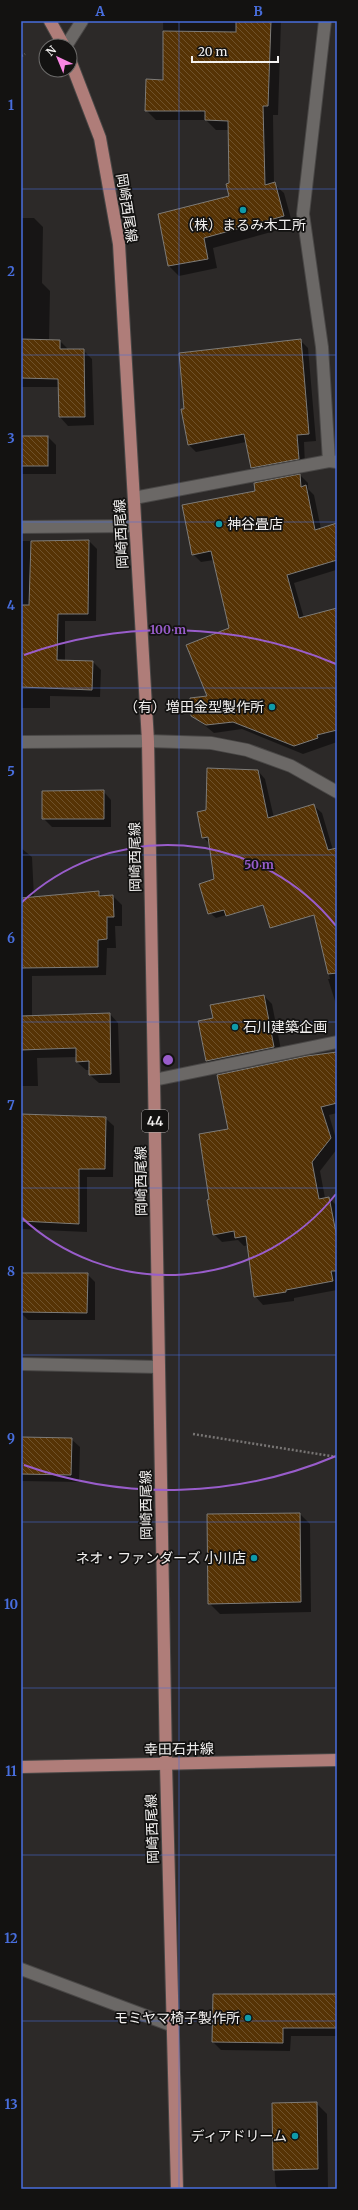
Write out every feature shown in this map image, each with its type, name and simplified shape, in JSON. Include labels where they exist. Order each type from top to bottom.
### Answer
[{"type":"main road","points":[[50,21],[60,38]]},
{"type":"main road","name":"岡崎西尾線","points":[[77,78],[100,138],[118,244],[148,741],[166,1764],[177,2189]]},
{"type":"main road","name":"幸田石井線","points":[[21,1767],[337,1760]]},
{"type":"street","points":[[70,38],[82,21]]},
{"type":"street","points":[[134,498],[333,462],[322,347],[303,214],[325,21]]},
{"type":"street","points":[[21,527],[135,526]]},
{"type":"street","points":[[21,742],[148,741],[211,743],[246,750],[291,766],[337,792]]},
{"type":"street","points":[[154,1080],[337,1042]]},
{"type":"street","points":[[21,1364],[159,1367]]},
{"type":"street","points":[[21,1969],[173,2026]]},
{"type":"path","points":[[21,56],[25,54]]},
{"type":"path","points":[[193,1434],[337,1457]]},
{"type":"building","points":[[236,21],[271,21],[268,106],[263,106],[265,185],[275,182],[284,216],[204,238],[208,259],[168,266],[158,214],[229,196],[226,184],[229,183],[228,121],[205,120],[205,111],[145,111],[146,79],[163,80],[163,31],[236,32]]},
{"type":"building","points":[[21,339],[60,340],[60,349],[84,349],[85,417],[59,417],[58,379],[21,378]]},
{"type":"building","points":[[301,339],[309,434],[297,435],[299,459],[251,468],[244,434],[188,445],[181,409],[184,409],[179,353]]},
{"type":"building","points":[[21,436],[48,436],[48,466],[21,466]]},
{"type":"building","points":[[300,474],[301,487],[306,485],[315,530],[337,523],[337,560],[287,575],[299,618],[337,608],[337,730],[317,735],[318,738],[294,746],[233,722],[206,725],[191,716],[190,698],[207,696],[186,645],[229,628],[211,551],[192,555],[182,505],[255,491],[254,483]]},
{"type":"building","points":[[89,540],[88,614],[58,614],[57,660],[93,661],[92,690],[21,687],[21,605],[29,605],[31,541]]},
{"type":"building","points":[[207,768],[258,770],[268,818],[314,804],[328,850],[337,848],[337,973],[328,974],[314,915],[270,928],[263,905],[226,916],[224,910],[208,914],[199,884],[214,879],[208,837],[202,838],[197,812],[206,810]]},
{"type":"building","points":[[104,790],[104,819],[42,819],[42,791]]},
{"type":"building","points":[[99,891],[99,896],[113,895],[114,917],[107,917],[107,939],[98,940],[98,967],[21,968],[21,898]]},
{"type":"building","name":"石川建築企画","points":[[264,995],[274,1047],[206,1061],[198,1021],[213,1018],[210,1005]]},
{"type":"building","points":[[110,1013],[111,1074],[89,1075],[89,1061],[76,1062],[76,1048],[21,1050],[21,1016]]},
{"type":"building","points":[[337,1052],[337,1103],[321,1107],[331,1138],[312,1162],[319,1199],[329,1197],[337,1238],[337,1271],[331,1271],[333,1281],[286,1290],[286,1292],[254,1297],[246,1236],[235,1238],[234,1231],[213,1235],[207,1200],[209,1199],[199,1134],[228,1129],[217,1075],[307,1056]]},
{"type":"building","points":[[21,1114],[106,1117],[105,1169],[79,1169],[79,1224],[21,1221]]},
{"type":"building","points":[[21,1273],[88,1273],[87,1313],[21,1312]]},
{"type":"building","points":[[21,1437],[72,1438],[71,1475],[21,1474]]},
{"type":"building","name":"ネオ・ファンダーズ 小川店","points":[[300,1513],[301,1602],[208,1604],[207,1514]]},
{"type":"building","name":"モミヤマ椅子製作所","points":[[213,1994],[337,1994],[337,2028],[283,2028],[283,2043],[212,2042]]},
{"type":"building","name":"ディアドリーム","points":[[317,2102],[318,2169],[273,2170],[272,2103]]},
{"type":"place","name":"（株）まるみ木工所","points":[[243,210]]},
{"type":"place","name":"神谷畳店","points":[[219,524]]},
{"type":"place","name":"（有）増田金型製作所","points":[[272,707]]},
{"type":"place","name":"石川建築企画","points":[[235,1027]]},
{"type":"place","name":"ネオ・ファンダーズ 小川店","points":[[254,1558]]},
{"type":"place","name":"モミヤマ椅子製作所","points":[[248,2018]]},
{"type":"place","name":"ディアドリーム","points":[[295,2136]]}]
